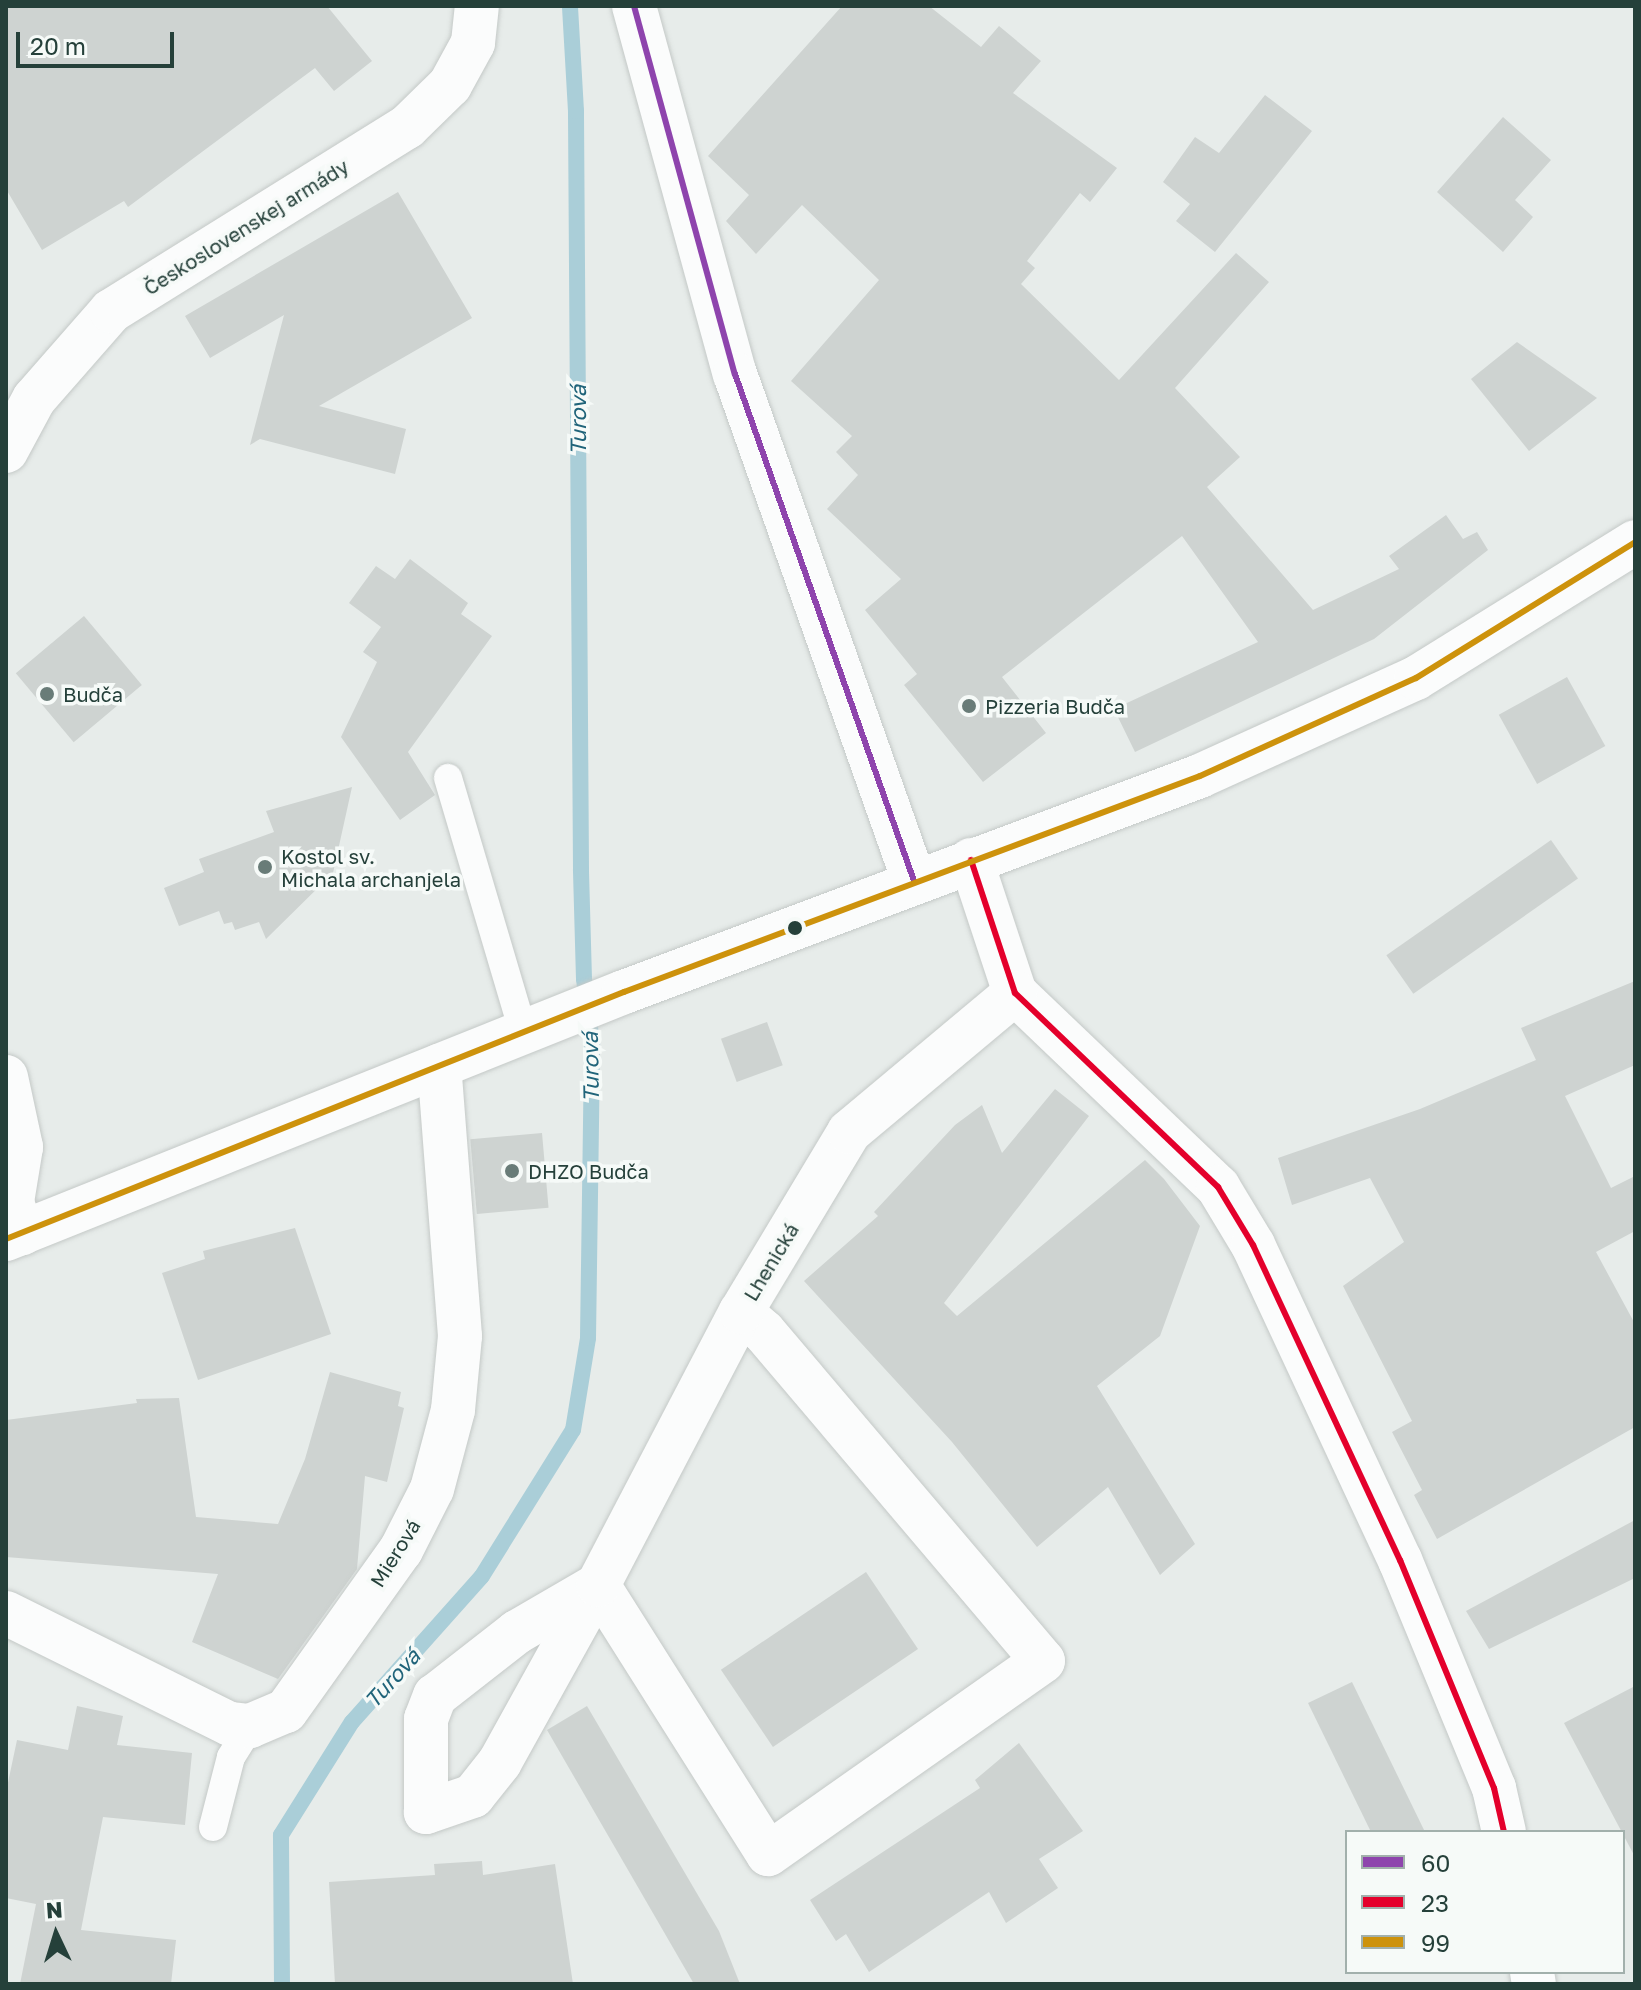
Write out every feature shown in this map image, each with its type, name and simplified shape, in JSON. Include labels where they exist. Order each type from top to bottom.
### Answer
[{"type":"street","name":"Československej armády","points":[[6,451],[34,399],[111,311],[407,127],[450,85],[473,43],[477,6]]},
{"type":"street","points":[[634,6],[735,374],[914,881]]},
{"type":"street","points":[[6,1077],[21,1147],[12,1217],[539,1029],[624,992],[914,881],[1200,776],[1327,721],[1429,671],[1635,542]]},
{"type":"street","points":[[971,860],[1015,993],[1208,1177],[1253,1245],[1400,1560],[1494,1788],[1504,1830]]},
{"type":"street","name":"Lhenická","points":[[598,1585],[517,1632],[435,1696],[426,1719],[426,1812],[473,1796],[500,1762],[598,1585],[741,1312],[849,1132],[1015,993]]},
{"type":"street","name":"Mierová","points":[[250,1726],[286,1711],[401,1550],[432,1489],[453,1410],[460,1336],[439,1066]]},
{"type":"street","points":[[598,1585],[768,1854],[1043,1661],[764,1332],[741,1312]]},
{"type":"street","points":[[6,1613],[230,1724],[250,1726]]},
{"type":"lane","points":[[448,778],[539,1029]]},
{"type":"lane","points":[[213,1827],[231,1757],[250,1726]]},
{"type":"building","points":[[6,6],[327,6],[372,61],[334,91],[315,68],[128,207],[124,201],[42,250],[6,189]]},
{"type":"building","points":[[842,6],[929,6],[981,47],[999,26],[1041,61],[1013,93],[1117,168],[1090,202],[1080,193],[1027,261],[1035,268],[1021,284],[1119,380],[1236,253],[1269,282],[1175,388],[1240,457],[1207,487],[1313,610],[1399,569],[1389,556],[1446,515],[1463,539],[1477,532],[1488,550],[1374,639],[1135,752],[1114,709],[1258,642],[1182,536],[1002,677],[1046,733],[983,782],[904,685],[917,674],[865,610],[901,579],[827,509],[858,475],[836,452],[852,436],[791,381],[879,280],[802,205],[756,254],[726,221],[749,195],[708,156]]},
{"type":"building","points":[[1265,95],[1312,131],[1215,252],[1176,221],[1190,204],[1163,182],[1195,137],[1219,153]]},
{"type":"building","points":[[1503,117],[1551,160],[1515,200],[1533,217],[1503,252],[1437,192]]},
{"type":"building","points":[[398,192],[472,318],[319,406],[406,429],[395,474],[260,439],[250,445],[284,315],[210,358],[185,316]]},
{"type":"building","points":[[1517,342],[1597,398],[1529,451],[1471,379]]},
{"type":"building","points":[[410,559],[468,603],[461,614],[492,636],[408,752],[435,795],[400,820],[341,737],[377,662],[363,652],[381,627],[349,603],[376,566],[395,579]]},
{"type":"building","points":[[84,616],[142,685],[74,742],[16,673]]},
{"type":"building","points":[[1567,677],[1605,746],[1537,784],[1499,715]]},
{"type":"building","name":"Kostol sv. Michala archanjela","points":[[352,787],[333,873],[266,939],[259,922],[235,930],[232,922],[224,924],[219,911],[179,926],[164,888],[204,872],[199,859],[274,832],[266,811]]},
{"type":"building","points":[[1551,840],[1578,879],[1413,994],[1386,955]]},
{"type":"building","points":[[1635,981],[1635,1065],[1565,1096],[1611,1188],[1635,1176],[1635,1231],[1596,1252],[1635,1324],[1635,1427],[1437,1539],[1414,1495],[1422,1490],[1392,1432],[1412,1421],[1343,1286],[1404,1242],[1370,1178],[1292,1205],[1278,1158],[1420,1109],[1536,1060],[1521,1028]]},
{"type":"building","points":[[767,1022],[783,1065],[737,1082],[721,1039]]},
{"type":"building","points":[[1055,1089],[1089,1116],[944,1303],[957,1316],[1145,1160],[1164,1179],[1200,1226],[1160,1336],[1097,1386],[1195,1544],[1160,1575],[1108,1487],[1037,1547],[952,1442],[804,1281],[878,1216],[874,1212],[955,1125],[982,1105],[1002,1153]]},
{"type":"building","points":[[542,1133],[549,1208],[477,1214],[470,1139]]},
{"type":"building","points":[[295,1228],[331,1334],[198,1380],[162,1273],[205,1259],[203,1251]]},
{"type":"building","points":[[330,1372],[401,1392],[398,1406],[404,1408],[387,1482],[365,1476],[357,1569],[278,1679],[192,1642],[218,1574],[6,1557],[6,1420],[137,1403],[136,1399],[179,1398],[196,1517],[278,1524],[305,1459]]},
{"type":"building","points":[[1635,1520],[1635,1578],[1489,1649],[1466,1611]]},
{"type":"building","points":[[866,1572],[918,1649],[773,1747],[721,1670]]},
{"type":"building","points":[[1352,1682],[1424,1830],[1370,1830],[1308,1703]]},
{"type":"building","points":[[1635,1686],[1635,1857],[1625,1838],[1625,1830],[1621,1830],[1564,1723]]},
{"type":"building","points":[[77,1706],[123,1716],[117,1745],[192,1753],[185,1825],[103,1817],[81,1930],[176,1940],[171,1984],[20,1984],[36,1904],[6,1898],[6,1792],[17,1740],[68,1750]]},
{"type":"building","points":[[587,1706],[719,1931],[740,1984],[694,1984],[547,1730]]},
{"type":"building","points":[[1019,1743],[1083,1831],[1039,1859],[1058,1888],[1006,1923],[989,1892],[869,1972],[846,1934],[836,1941],[810,1900],[980,1788],[975,1780]]},
{"type":"building","points":[[482,1861],[483,1875],[555,1864],[573,1984],[335,1984],[329,1882],[435,1875],[434,1864]]},
{"type":"waterway","name":"Turová","points":[[282,1984],[281,1835],[352,1722],[482,1576],[573,1430],[588,1338],[592,1043],[584,979],[581,869],[576,111],[570,6]]},
{"type":"transit line","name":"60","points":[[634,6],[735,374],[914,881]]},
{"type":"transit line","name":"99","points":[[6,1239],[624,992],[1200,776],[1416,678],[1635,542]]},
{"type":"transit line","name":"23","points":[[971,860],[1015,993],[1218,1187],[1253,1245],[1400,1560],[1494,1788],[1504,1830]]},
{"type":"place","name":"Budča","points":[[47,694]]},
{"type":"place","name":"Pizzeria Budča","points":[[969,706]]},
{"type":"place","name":"Kostol sv. Michala archanjela","points":[[265,867]]},
{"type":"place","name":"DHZO Budča","points":[[512,1171]]}]
